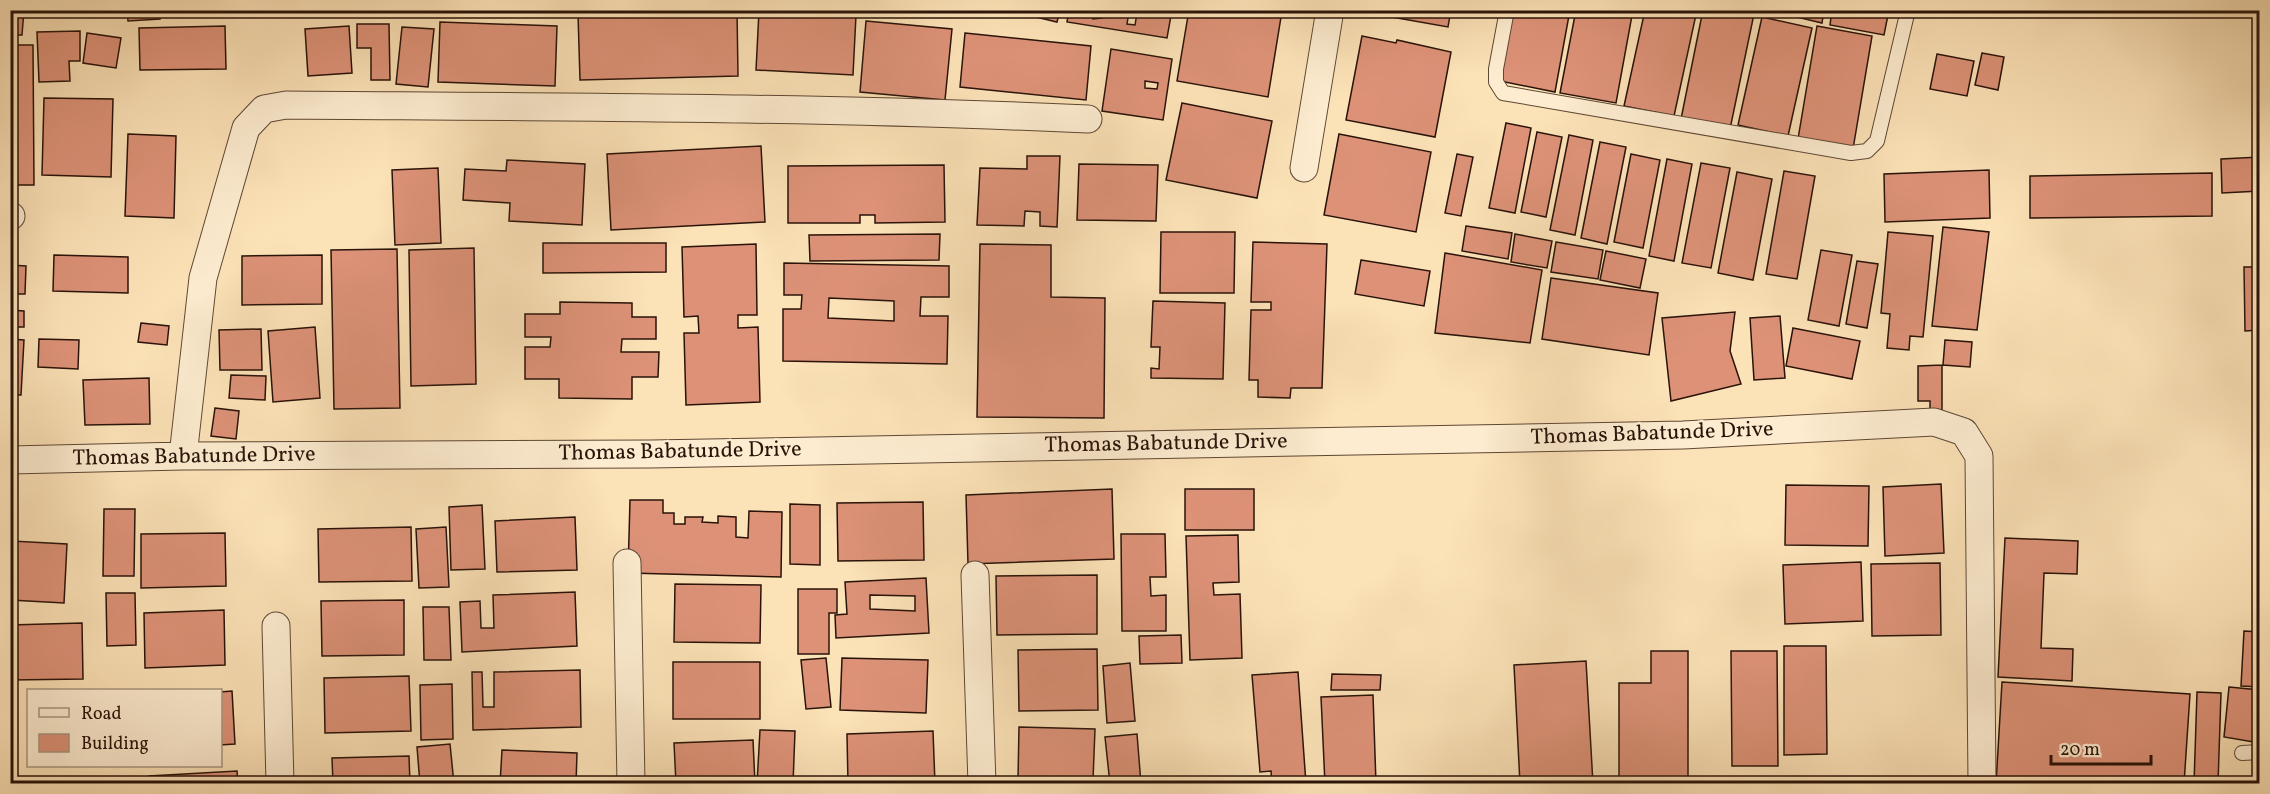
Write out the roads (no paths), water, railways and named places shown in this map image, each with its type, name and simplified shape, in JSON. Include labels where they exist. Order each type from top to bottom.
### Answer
[{"type":"street","points":[[1304,168],[1330,10]]},
{"type":"street","points":[[183,456],[203,278],[246,128],[264,109],[286,105],[615,107],[956,113],[1088,119]]},
{"type":"street","name":"Thomas Babatunde Drive","points":[[10,460],[183,456],[663,454],[1671,435],[1934,422],[1964,432],[1979,456],[1982,783]]},
{"type":"street","points":[[627,562],[631,783]]},
{"type":"street","points":[[975,575],[982,783]]},
{"type":"street","points":[[276,626],[279,783]]},
{"type":"lane","points":[[1507,10],[1496,69],[1496,82],[1503,93],[1851,153],[1867,151],[1877,141],[1908,10]]},
{"type":"lane","points":[[2241,753],[2259,752]]}]
